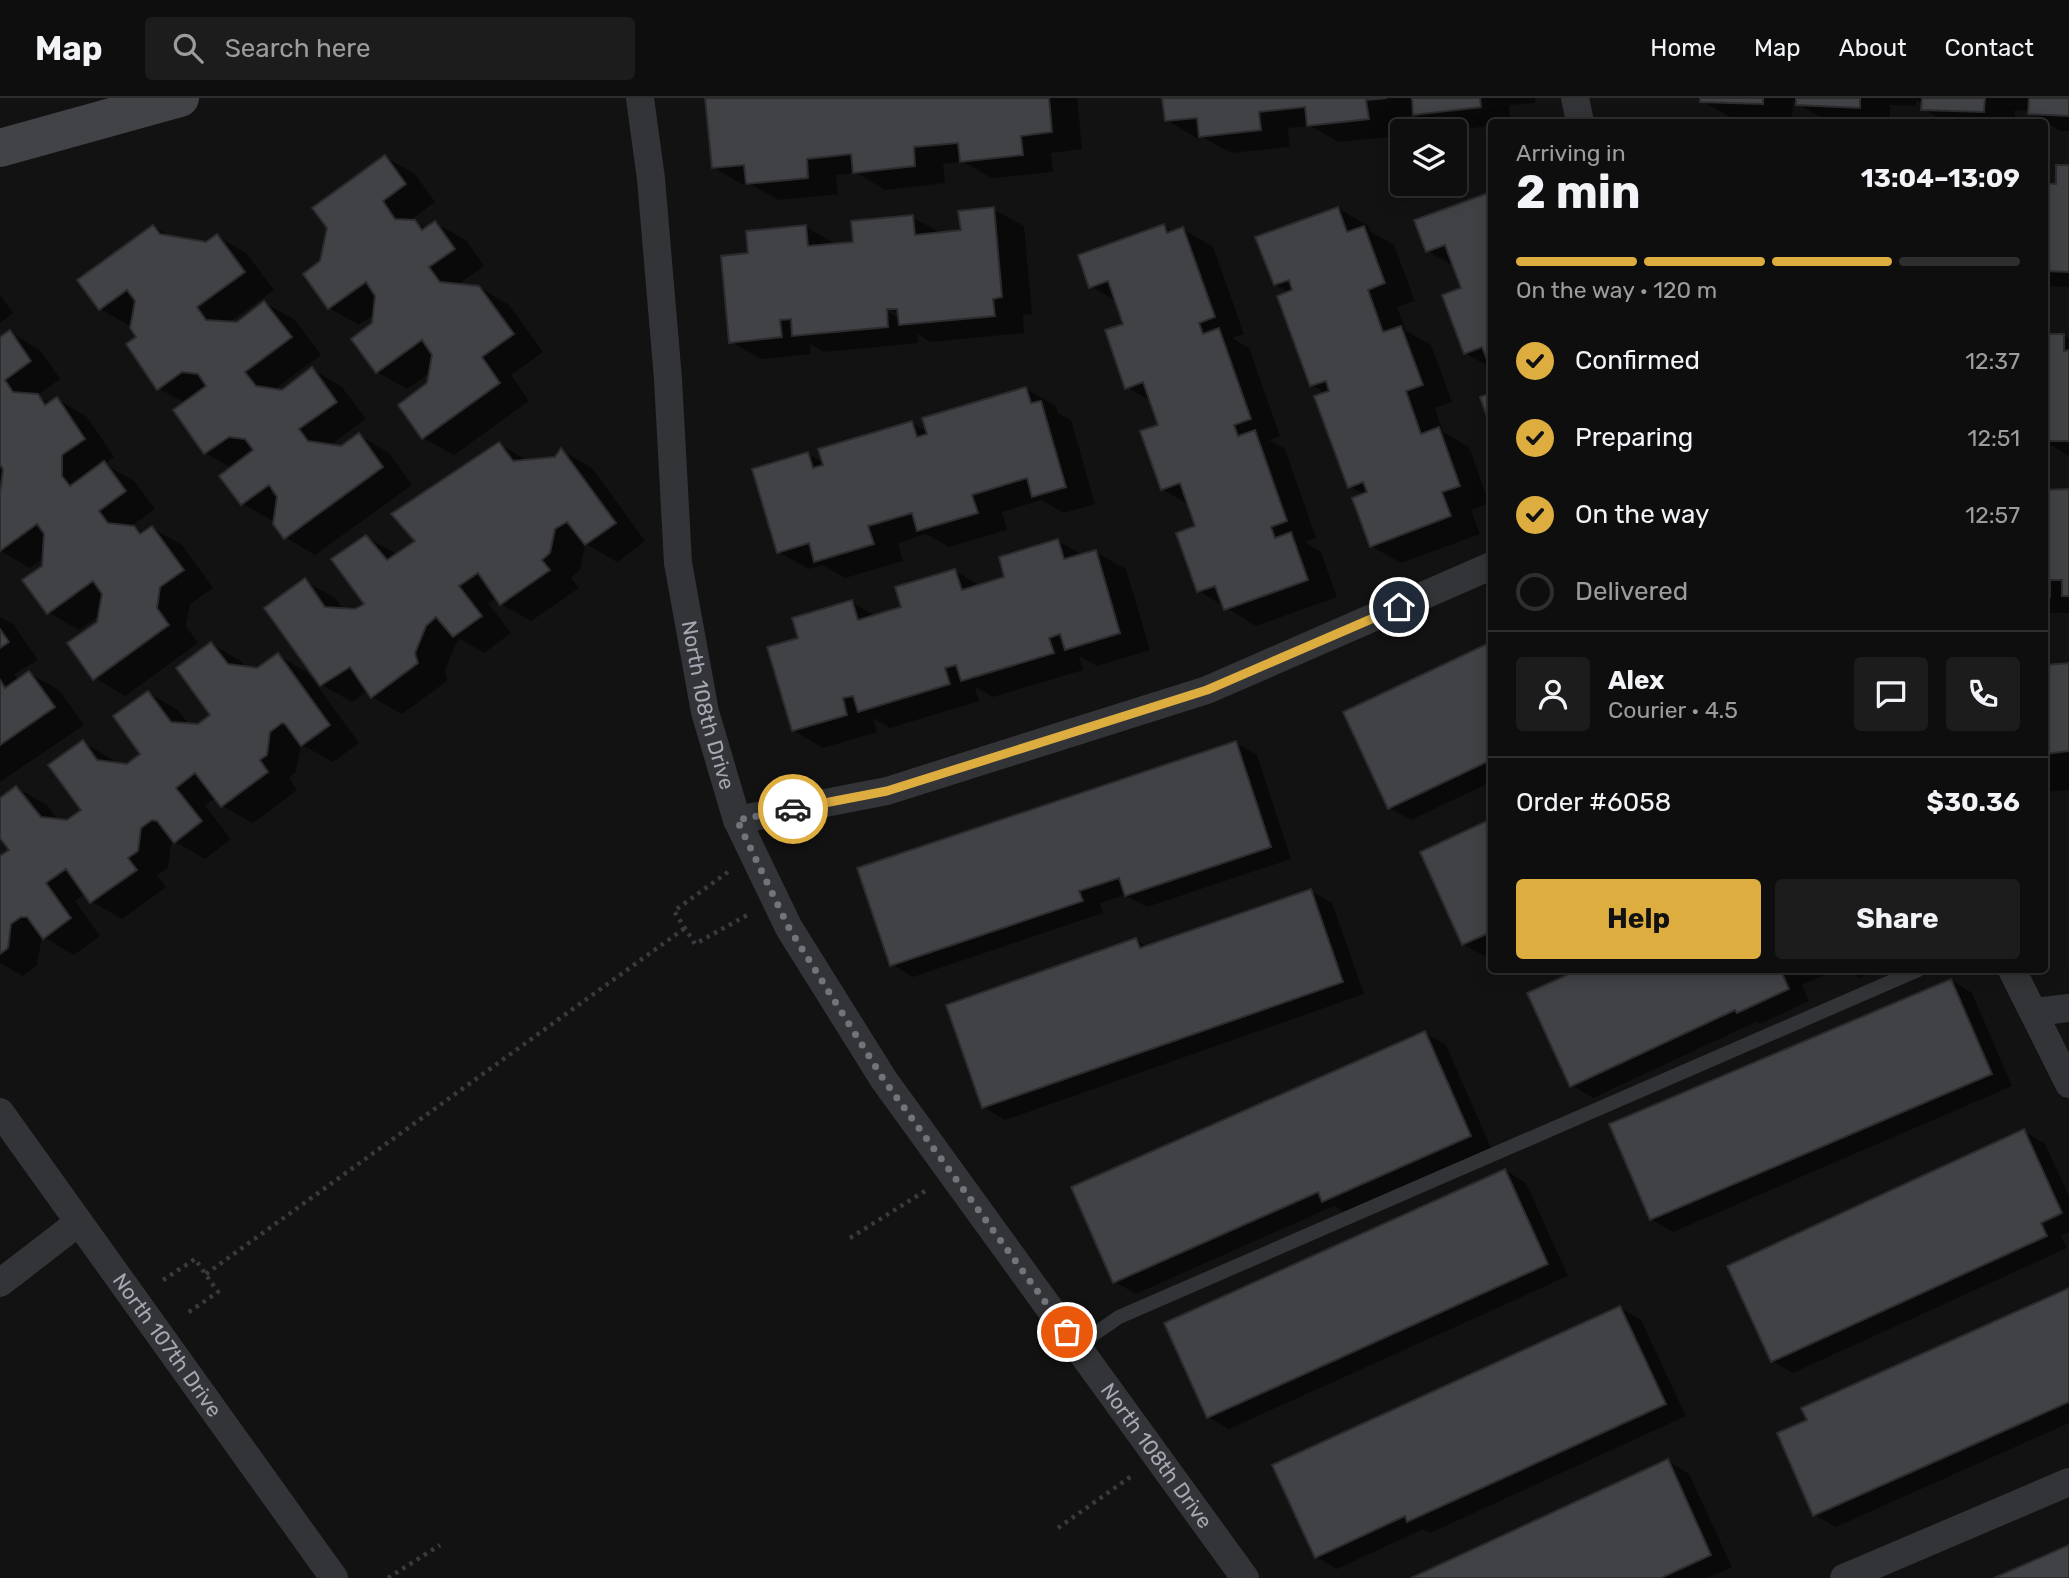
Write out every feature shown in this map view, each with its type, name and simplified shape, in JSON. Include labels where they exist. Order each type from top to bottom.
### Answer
[{"type":"street","points":[[0,148],[180,98]]},
{"type":"street","name":"North 108th Drive","points":[[640,98],[651,179],[668,379],[678,563],[705,712],[737,820],[789,928],[884,1080],[1245,1578]]},
{"type":"street","points":[[1575,98],[1579,119]]},
{"type":"street","points":[[737,820],[887,791],[1207,690],[1488,567]]},
{"type":"street","points":[[2014,973],[2069,1084]]},
{"type":"street","points":[[2035,1012],[2069,1008]]},
{"type":"street","name":"North 107th Drive","points":[[0,1112],[334,1578]]},
{"type":"street","points":[[0,1283],[79,1222]]},
{"type":"street","points":[[1844,1578],[2069,1482]]},
{"type":"lane","points":[[1077,1346],[1119,1317],[1911,973]]},
{"type":"path","points":[[730,870],[674,911],[695,944],[750,914]]},
{"type":"path","points":[[206,1274],[685,928]]},
{"type":"path","points":[[850,1238],[925,1191]]},
{"type":"path","points":[[163,1280],[195,1259],[206,1274],[218,1292],[187,1314]]},
{"type":"path","points":[[1058,1528],[1133,1475]]},
{"type":"path","points":[[388,1578],[440,1545]]},
{"type":"building","points":[[705,98],[1049,98],[1052,132],[1021,136],[1023,155],[960,162],[958,143],[914,147],[915,166],[853,173],[851,154],[807,159],[808,178],[746,184],[744,165],[712,168]]},
{"type":"building","points":[[1162,98],[1387,98],[1366,100],[1369,119],[1307,126],[1305,107],[1259,112],[1261,130],[1199,137],[1197,118],[1165,121]]},
{"type":"building","points":[[1412,98],[1480,98],[1481,107],[1413,115]]},
{"type":"building","points":[[1700,98],[1763,98],[1763,104],[1700,102]]},
{"type":"building","points":[[1796,98],[1860,98],[1860,108],[1796,105]]},
{"type":"building","points":[[1922,98],[1985,98],[1984,112],[1921,110]]},
{"type":"building","points":[[2029,98],[2069,98],[2069,116],[2028,114]]},
{"type":"building","points":[[385,155],[406,184],[383,201],[395,219],[415,220],[422,230],[435,221],[455,249],[429,267],[440,282],[479,286],[514,334],[482,357],[500,383],[422,439],[398,405],[427,383],[432,355],[422,340],[376,373],[351,339],[372,323],[375,296],[366,282],[328,309],[303,274],[320,261],[327,228],[312,208]]},
{"type":"building","points":[[2056,165],[2069,165],[2069,272],[2048,271],[2048,183],[2056,184]]},
{"type":"building","points":[[1488,193],[1488,362],[1482,347],[1464,354],[1442,295],[1461,288],[1445,245],[1426,252],[1414,220]]},
{"type":"building","points":[[994,207],[1002,297],[993,299],[995,316],[899,325],[897,309],[887,309],[888,327],[792,336],[791,319],[780,320],[782,337],[729,343],[721,256],[748,253],[746,231],[806,225],[808,246],[853,242],[851,221],[913,215],[915,235],[961,230],[958,211]]},
{"type":"building","points":[[1338,207],[1347,232],[1364,226],[1385,283],[1368,290],[1383,332],[1401,326],[1423,385],[1406,391],[1421,434],[1439,427],[1460,486],[1442,492],[1451,516],[1370,547],[1352,498],[1367,492],[1363,482],[1348,488],[1314,396],[1329,391],[1326,381],[1310,386],[1277,296],[1292,290],[1289,280],[1274,285],[1255,237]]},
{"type":"building","points":[[1164,224],[1167,233],[1183,227],[1215,317],[1199,323],[1203,334],[1219,328],[1251,419],[1234,425],[1238,436],[1255,430],[1287,521],[1271,527],[1275,538],[1291,532],[1308,580],[1224,610],[1215,586],[1197,592],[1176,533],[1195,526],[1180,483],[1161,490],[1140,431],[1158,425],[1143,382],[1125,389],[1105,330],[1123,324],[1108,281],[1089,288],[1078,255]]},
{"type":"building","points":[[153,225],[160,234],[206,242],[217,234],[245,272],[197,307],[206,320],[237,322],[264,301],[292,337],[245,372],[256,386],[282,390],[312,367],[337,402],[299,429],[308,441],[341,446],[359,433],[383,467],[284,539],[273,524],[277,497],[269,485],[241,505],[219,476],[253,450],[245,439],[229,437],[204,454],[173,410],[206,386],[198,374],[182,372],[157,390],[126,344],[136,337],[130,328],[135,301],[127,290],[99,310],[77,280]]},
{"type":"building","points":[[10,330],[31,361],[5,380],[13,392],[38,394],[45,405],[57,397],[85,439],[62,455],[62,476],[70,486],[104,461],[126,491],[99,511],[108,523],[134,526],[140,534],[152,526],[184,570],[160,587],[157,608],[169,625],[93,680],[67,643],[97,622],[102,594],[93,581],[47,614],[22,580],[42,566],[44,534],[37,524],[0,551],[0,494],[3,470],[0,464],[0,337]]},
{"type":"building","points":[[2048,334],[2064,334],[2064,351],[2069,350],[2069,441],[2048,441]]},
{"type":"building","points":[[1026,387],[1031,403],[1041,401],[1066,487],[1032,497],[1027,478],[972,495],[978,513],[917,531],[912,513],[868,526],[874,544],[814,562],[809,543],[777,553],[752,469],[808,452],[813,468],[823,465],[818,449],[912,421],[917,437],[927,434],[922,418]]},
{"type":"building","points":[[1488,394],[1488,420],[1480,397]]},
{"type":"building","points":[[499,442],[513,461],[555,457],[561,448],[616,523],[585,545],[567,522],[555,529],[550,553],[542,560],[550,570],[500,605],[478,573],[459,586],[482,616],[453,637],[436,617],[426,626],[415,653],[418,663],[371,698],[350,667],[320,686],[264,608],[305,578],[325,607],[355,609],[364,604],[331,559],[366,535],[387,560],[415,541],[391,514]]},
{"type":"building","points":[[2069,489],[2069,596],[2062,596],[2062,580],[2050,580],[2048,597],[2048,490]]},
{"type":"building","points":[[1058,539],[1064,559],[1096,550],[1120,633],[1065,650],[1060,634],[1049,638],[1054,653],[961,681],[956,665],[945,668],[950,684],[858,712],[853,696],[843,698],[847,715],[792,731],[767,647],[798,638],[792,618],[852,600],[858,620],[901,607],[895,587],[955,569],[962,590],[1004,577],[999,557]]},
{"type":"building","points":[[0,629],[9,642],[0,648]]},
{"type":"building","points":[[211,642],[228,664],[257,668],[278,653],[330,725],[301,746],[285,724],[282,723],[270,732],[267,755],[260,760],[268,772],[221,807],[195,773],[176,788],[202,821],[174,843],[157,821],[152,820],[141,828],[138,851],[128,858],[137,870],[90,903],[66,869],[46,883],[71,918],[43,939],[27,917],[21,917],[11,924],[8,948],[0,954],[0,856],[9,850],[0,838],[0,798],[16,786],[41,817],[67,820],[81,810],[48,765],[83,740],[97,760],[127,764],[140,754],[113,716],[148,691],[171,722],[198,724],[210,715],[176,668]]},
{"type":"building","points":[[1488,643],[1488,761],[1388,809],[1343,712]]},
{"type":"building","points":[[2069,663],[2069,751],[2048,754],[2048,665]]},
{"type":"building","points":[[29,671],[55,707],[0,745],[0,680],[5,688]]},
{"type":"building","points":[[1236,741],[1271,847],[1125,896],[1119,878],[1079,891],[1083,901],[890,966],[857,868]]},
{"type":"building","points":[[1488,820],[1488,933],[1462,945],[1420,852]]},
{"type":"building","points":[[1311,889],[1343,982],[982,1108],[946,1005],[1136,938],[1140,948]]},
{"type":"building","points":[[1571,973],[1782,973],[1789,989],[1737,1013],[1735,1010],[1570,1087],[1527,993]]},
{"type":"building","points":[[1951,979],[1992,1074],[1650,1220],[1609,1124]]},
{"type":"building","points":[[1425,1031],[1471,1136],[1322,1202],[1318,1192],[1113,1283],[1071,1187]]},
{"type":"building","points":[[2024,1129],[2062,1213],[2041,1223],[2047,1236],[1771,1362],[1727,1266]]},
{"type":"building","points":[[1505,1169],[1548,1264],[1207,1418],[1164,1323]]},
{"type":"building","points":[[2069,1288],[2069,1402],[1813,1516],[1777,1433],[1807,1420],[1801,1408]]},
{"type":"building","points":[[1620,1306],[1666,1404],[1407,1522],[1405,1516],[1315,1558],[1272,1465]]},
{"type":"building","points":[[1668,1459],[1711,1555],[1661,1578],[1411,1578]]},
{"type":"building","points":[[2069,1545],[2069,1578],[1994,1578]]},
{"type":"way so far","points":[[793,809],[737,820],[789,928],[884,1080],[1067,1332]]},
{"type":"route","points":[[793,809],[887,791],[1084,731],[1207,690],[1399,607]]}]
